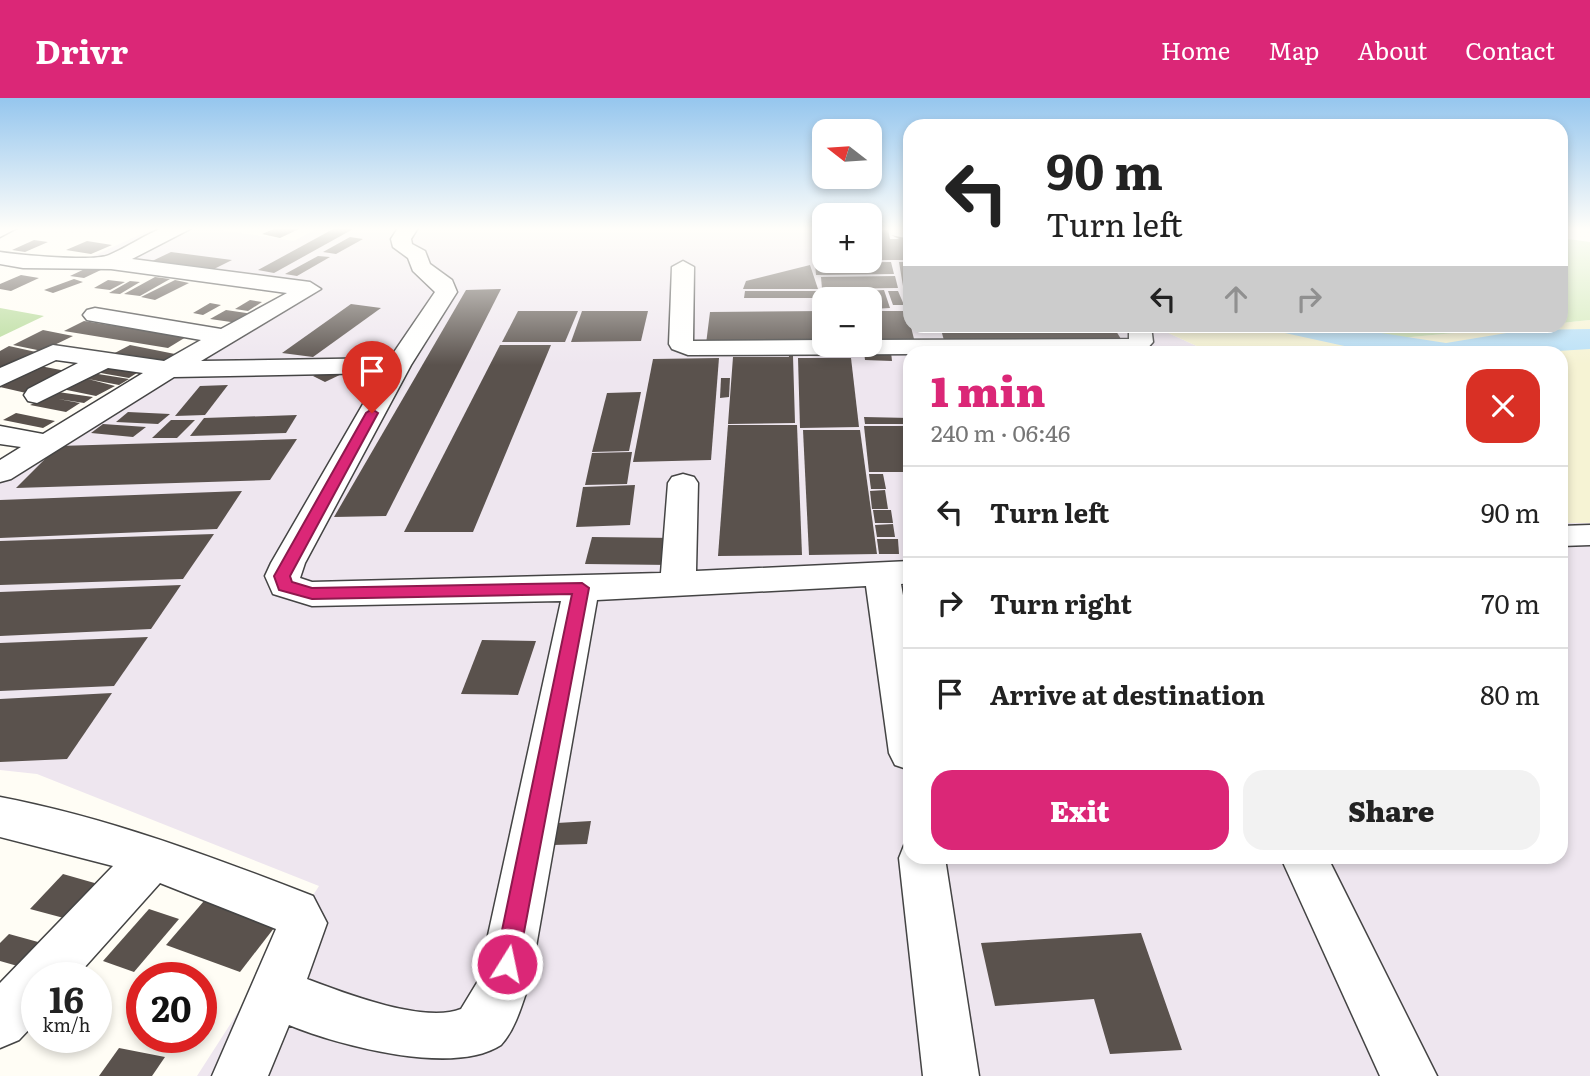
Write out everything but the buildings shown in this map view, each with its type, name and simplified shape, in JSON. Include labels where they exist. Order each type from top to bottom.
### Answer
[{"type":"street","points":[[0,473],[167,369],[310,289],[192,274]]},
{"type":"street","points":[[429,274],[444,285],[446,292],[397,365],[285,569],[282,576],[285,586],[312,594],[582,588],[896,573],[903,663]]},
{"type":"street","points":[[682,274],[681,344],[688,348],[921,342],[1136,346]]},
{"type":"street","points":[[95,316],[225,337]]},
{"type":"street","points":[[0,378],[49,352],[167,369],[397,365]]},
{"type":"street","points":[[37,396],[105,359]]},
{"type":"street","points":[[0,435],[47,443]]},
{"type":"street","points":[[678,583],[683,483]]},
{"type":"street","points":[[1568,536],[1590,535]]},
{"type":"street","points":[[275,993],[366,1026],[410,1035],[453,1037],[473,1032],[487,1020],[504,981],[582,588]]},
{"type":"street","points":[[0,817],[32,822],[153,857],[296,914],[302,923],[300,935],[240,1076]]},
{"type":"street","points":[[56,962],[153,857]]},
{"type":"street","points":[[923,864],[951,1076]]},
{"type":"street","points":[[1307,864],[1409,1076]]},
{"type":"street","points":[[0,1021],[21,999]]},
{"type":"shaded area","points":[[215,274],[903,274],[903,333],[1168,333],[1197,346],[903,346],[903,864],[1568,864],[1568,523],[1590,523],[1590,1076],[197,1076],[212,1053],[217,1053],[217,1045],[319,886],[37,774],[0,770],[0,469],[307,286]]},
{"type":"shaded area","points":[[1590,320],[1590,523],[1568,523],[1568,346],[1197,346],[1168,333],[1329,333],[1358,342],[1454,333],[1568,333],[1568,322]]},
{"type":"green space","points":[[1568,274],[1590,274],[1590,320],[1568,322]]},
{"type":"green space","points":[[0,308],[44,316],[0,337]]},
{"type":"green space","points":[[1329,333],[1454,333],[1358,342]]},
{"type":"waterway","points":[[1326,333],[1399,346]]},
{"type":"waterway","points":[[1489,346],[1525,340],[1590,339]]},
{"type":"route","points":[[372,413],[282,576],[285,586],[297,592],[312,594],[582,588],[507,964]]}]
